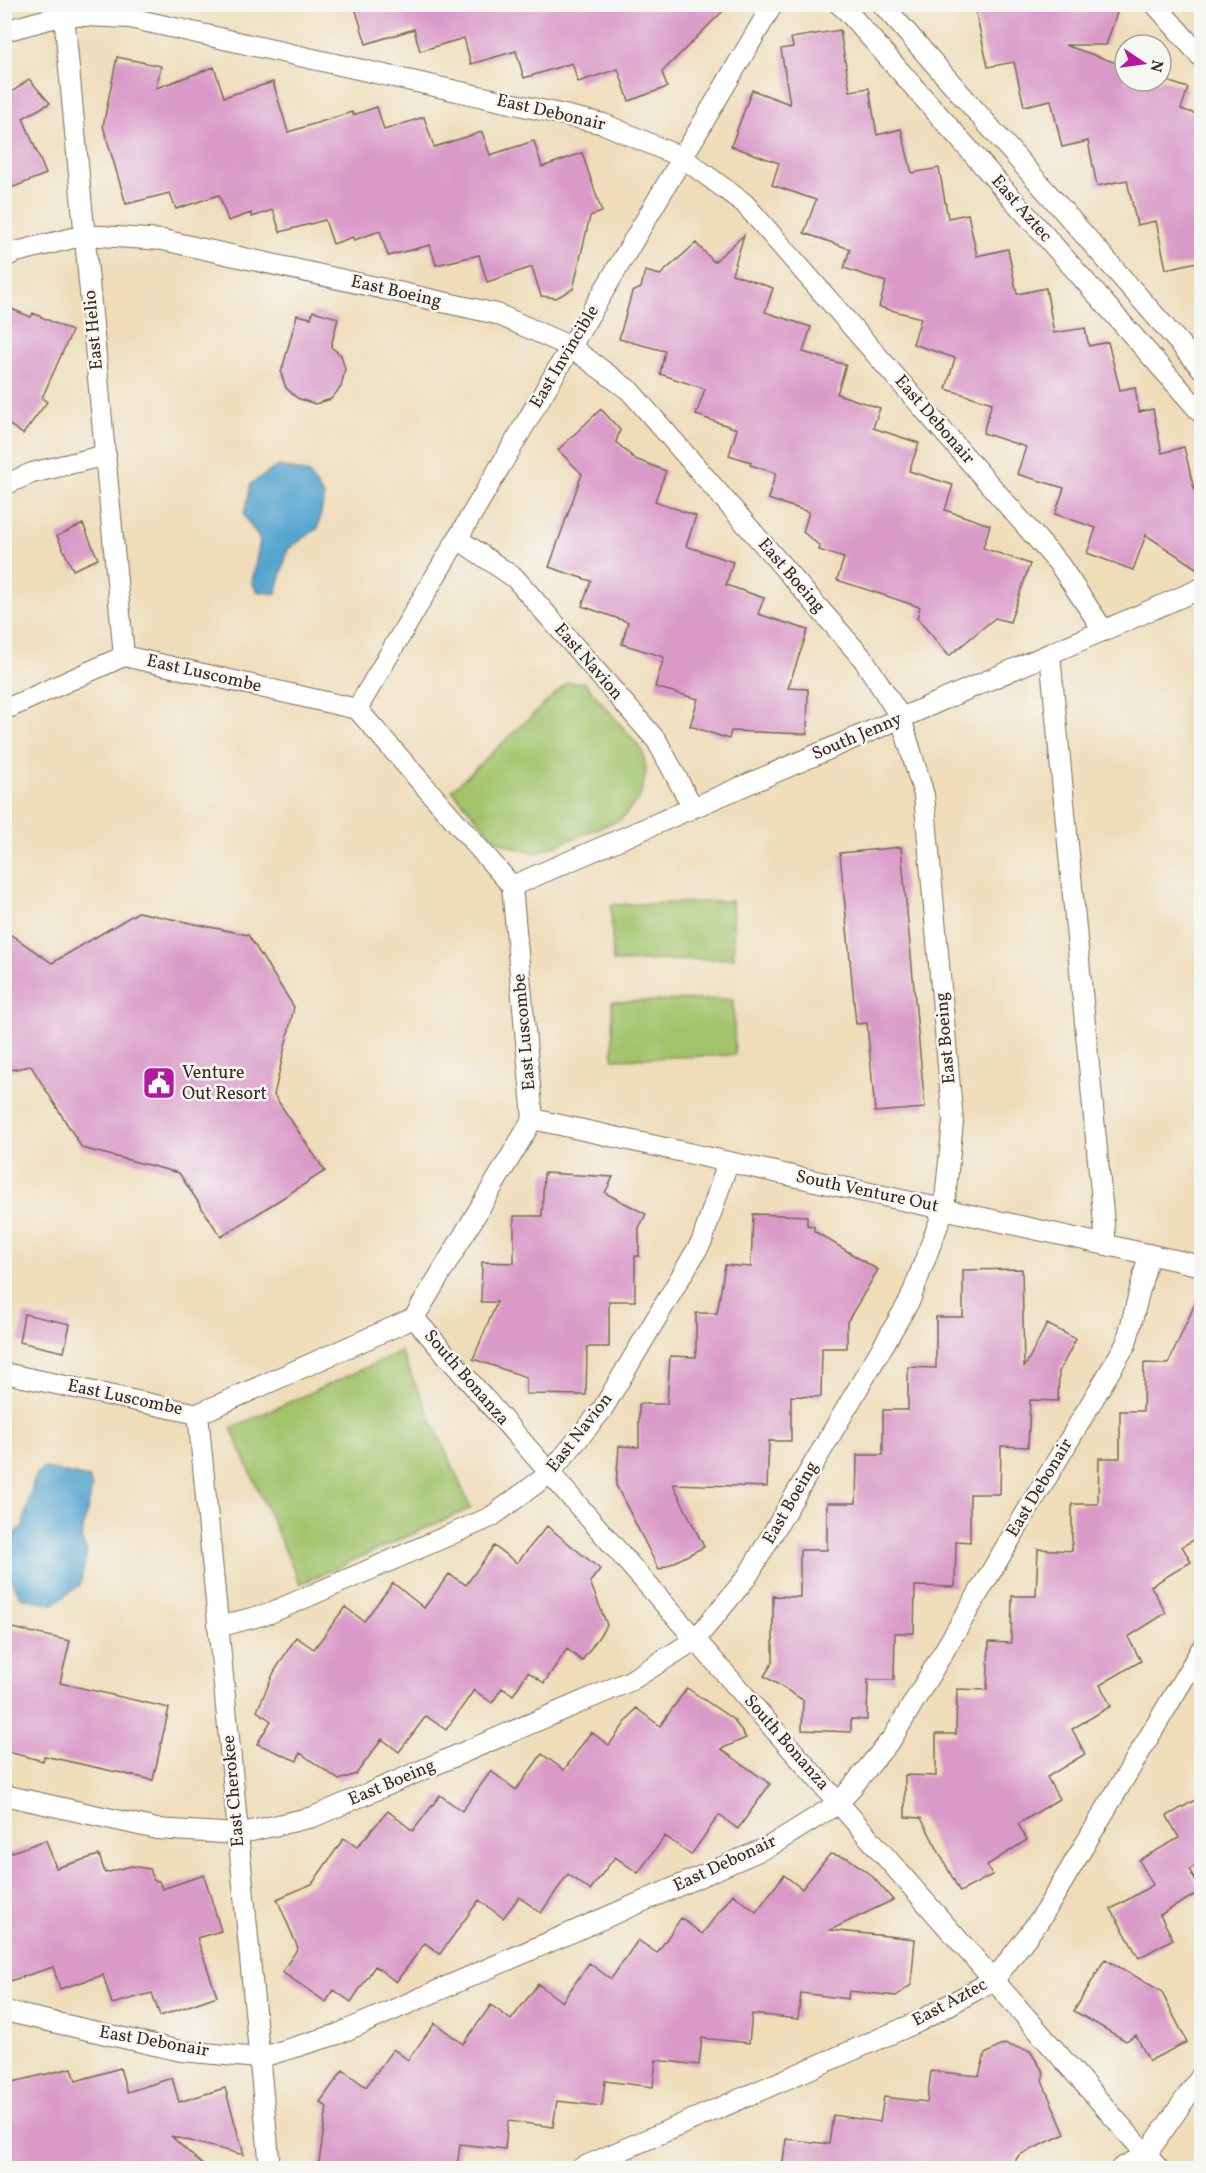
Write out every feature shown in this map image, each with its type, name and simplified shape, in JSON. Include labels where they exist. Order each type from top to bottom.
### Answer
[{"type":"lane","name":"East Invincible","points":[[357,709],[774,4]]},
{"type":"lane","name":"East Aztec","points":[[839,4],[1202,414]]},
{"type":"lane","name":"East Aztec","points":[[882,4],[1202,369]]},
{"type":"lane","points":[[1155,4],[1202,57]]},
{"type":"lane","name":"East Debonair","points":[[4,31],[64,10],[130,18],[604,124],[683,158],[744,203],[1059,564],[1104,631]]},
{"type":"lane","name":"East Helio","points":[[64,10],[124,656]]},
{"type":"lane","name":"East Boeing","points":[[4,256],[85,235],[163,240],[497,314],[571,347],[630,391],[864,660],[901,718],[924,795],[953,1122],[944,1209],[910,1300],[747,1577],[695,1640],[630,1681],[313,1817],[238,1834],[157,1829],[4,1795]]},
{"type":"lane","points":[[4,485],[32,473],[106,455]]},
{"type":"lane","name":"East Navion","points":[[458,539],[515,578],[657,741],[693,808]]},
{"type":"lane","name":"South Jenny","points":[[512,886],[1202,588]]},
{"type":"lane","points":[[1050,654],[1106,1245]]},
{"type":"lane","name":"East Luscombe","points":[[4,710],[124,656],[357,709]]},
{"type":"lane","points":[[357,709],[512,886]]},
{"type":"lane","name":"East Luscombe","points":[[512,886],[532,1119]]},
{"type":"lane","points":[[414,1318],[532,1119]]},
{"type":"lane","name":"South Venture Out","points":[[532,1119],[1202,1266]]},
{"type":"lane","name":"East Navion","points":[[218,1628],[270,1613],[491,1517],[549,1474],[602,1410],[702,1241],[728,1162]]},
{"type":"lane","name":"East Debonair","points":[[4,2011],[180,2051],[259,2058],[338,2034],[770,1846],[839,1803],[893,1737],[1126,1344],[1149,1254]]},
{"type":"lane","name":"East Luscombe","points":[[4,1373],[198,1414],[414,1318]]},
{"type":"lane","name":"South Bonanza","points":[[414,1318],[1152,2162]]},
{"type":"lane","name":"East Cherokee","points":[[198,1414],[270,2169]]},
{"type":"lane","name":"East Aztec","points":[[581,2169],[918,2022],[994,1980],[1041,1918],[1202,1648]]},
{"type":"lane","points":[[1121,2169],[1152,2162],[1202,2075]]},
{"type":"green space","points":[[584,682],[643,751],[646,772],[640,797],[621,819],[537,853],[512,847],[496,840],[452,790],[567,683]]},
{"type":"green space","points":[[732,901],[734,958],[613,962],[611,905]]},
{"type":"green space","points":[[733,999],[735,1055],[613,1059],[612,1002]]},
{"type":"green space","points":[[401,1352],[471,1508],[300,1584],[231,1428]]},
{"type":"water","points":[[278,466],[308,473],[324,497],[318,528],[288,549],[276,594],[257,591],[252,583],[260,540],[244,515],[251,484]]},
{"type":"water","points":[[43,1468],[89,1478],[92,1488],[81,1539],[87,1552],[80,1585],[53,1604],[21,1597],[5,1571],[11,1536],[23,1526],[35,1476]]},
{"type":"building","points":[[354,4],[730,4],[662,72],[667,87],[629,101],[618,69],[578,82],[572,63],[524,78],[516,51],[471,64],[464,38],[420,51],[414,29],[366,44]]},
{"type":"building","points":[[974,4],[1120,4],[1106,45],[1065,45],[1113,62],[1113,93],[1173,93],[1173,83],[1188,88],[1181,109],[1202,116],[1202,261],[1166,269],[1156,221],[1137,225],[1127,180],[1097,186],[1088,141],[1062,147],[1051,100],[1024,106],[1014,62],[988,67]]},
{"type":"building","points":[[840,30],[850,91],[869,88],[877,135],[901,129],[912,173],[939,168],[948,218],[968,214],[977,256],[1008,249],[1017,294],[1046,288],[1054,333],[1085,328],[1089,346],[1108,342],[1120,390],[1135,387],[1139,412],[1153,409],[1162,453],[1184,447],[1196,497],[1202,497],[1202,572],[1146,535],[1133,570],[1087,553],[1096,528],[1055,514],[1064,488],[1017,474],[1026,447],[983,433],[992,403],[946,389],[955,358],[913,344],[921,318],[879,307],[886,282],[844,268],[850,249],[804,233],[816,200],[772,185],[779,163],[731,146],[752,90],[790,104],[781,49],[793,47],[791,38]]},
{"type":"building","points":[[117,57],[161,66],[156,88],[214,67],[224,97],[273,82],[288,132],[352,112],[353,115],[377,107],[384,130],[424,117],[434,147],[482,132],[490,155],[534,141],[542,167],[582,153],[602,212],[590,216],[573,289],[556,298],[541,296],[532,267],[487,282],[479,255],[436,265],[430,245],[388,256],[380,231],[333,244],[325,220],[280,232],[273,210],[252,217],[251,213],[228,221],[219,195],[176,209],[170,193],[126,204],[103,126]]},
{"type":"building","points":[[4,75],[12,92],[29,79],[50,103],[23,118],[46,174],[4,191]]},
{"type":"building","points":[[744,235],[732,274],[773,288],[765,312],[811,327],[803,352],[846,365],[837,394],[880,408],[873,428],[919,443],[909,471],[953,485],[945,510],[990,525],[983,548],[1030,564],[1010,622],[995,618],[949,656],[917,618],[920,607],[837,580],[844,558],[819,550],[820,546],[803,532],[809,512],[768,499],[776,473],[750,465],[751,462],[729,455],[737,429],[696,415],[705,389],[660,374],[665,351],[619,339],[632,292],[641,288],[645,271],[660,275],[696,243],[714,262]]},
{"type":"building","points":[[4,306],[31,317],[33,313],[72,331],[42,398],[47,402],[23,434],[4,421]]},
{"type":"building","points":[[313,311],[338,318],[331,347],[341,355],[345,369],[341,387],[331,399],[315,404],[297,398],[286,388],[281,373],[297,315],[311,318]]},
{"type":"building","points":[[601,409],[620,430],[616,442],[635,459],[666,471],[655,501],[696,516],[686,546],[733,562],[726,585],[764,598],[758,614],[808,630],[788,688],[808,689],[807,734],[731,731],[729,739],[690,726],[698,699],[655,687],[664,657],[622,644],[628,622],[582,606],[591,581],[549,567],[582,474],[558,450]]},
{"type":"building","points":[[83,524],[98,559],[73,570],[57,536]]},
{"type":"building","points":[[901,847],[925,1108],[875,1112],[867,1023],[856,1024],[840,853]]},
{"type":"building","name":"Venture Out Resort","points":[[138,912],[248,935],[294,1007],[274,1095],[325,1171],[221,1237],[179,1173],[82,1148],[31,1066],[4,1071],[4,930],[52,963]]},
{"type":"building","points":[[544,1173],[613,1177],[605,1193],[646,1214],[639,1228],[639,1256],[635,1256],[635,1301],[609,1301],[609,1347],[587,1347],[586,1395],[526,1394],[526,1377],[473,1359],[497,1302],[481,1302],[482,1262],[514,1263],[514,1216],[542,1216]]},
{"type":"building","points":[[753,1214],[807,1216],[807,1225],[814,1226],[814,1231],[878,1270],[847,1322],[847,1348],[822,1348],[821,1397],[791,1396],[791,1441],[769,1441],[767,1487],[673,1484],[704,1547],[659,1570],[616,1485],[619,1446],[639,1447],[639,1404],[667,1404],[670,1356],[696,1357],[696,1313],[717,1313],[725,1265],[751,1267]]},
{"type":"building","points":[[1022,1269],[1024,1368],[1047,1324],[1076,1339],[1059,1372],[1058,1401],[1030,1400],[1028,1447],[1001,1446],[1000,1494],[970,1494],[970,1542],[956,1541],[955,1587],[915,1586],[914,1633],[895,1633],[894,1680],[868,1680],[867,1720],[851,1719],[851,1732],[802,1730],[803,1700],[764,1676],[773,1662],[773,1596],[800,1597],[800,1550],[827,1550],[827,1503],[856,1503],[857,1455],[883,1455],[883,1410],[908,1410],[908,1367],[936,1368],[936,1317],[963,1317],[963,1270]]},
{"type":"building","points":[[1202,1288],[1202,1536],[1182,1546],[1191,1562],[1151,1586],[1166,1613],[1128,1637],[1141,1661],[1100,1685],[1111,1706],[1072,1729],[1085,1754],[1047,1777],[1059,1799],[1018,1824],[1027,1840],[987,1865],[992,1875],[960,1892],[921,1818],[905,1817],[905,1775],[936,1776],[936,1734],[956,1734],[957,1689],[987,1690],[989,1642],[1011,1643],[1012,1596],[1036,1596],[1038,1549],[1072,1551],[1072,1504],[1098,1504],[1099,1458],[1120,1458],[1120,1411],[1143,1411],[1144,1363],[1168,1364]]},
{"type":"building","points":[[24,1314],[70,1324],[64,1352],[19,1342]]},
{"type":"building","points":[[547,1526],[600,1569],[590,1582],[607,1625],[582,1661],[567,1649],[544,1683],[528,1672],[513,1695],[502,1688],[492,1703],[474,1690],[446,1730],[426,1716],[399,1752],[382,1739],[356,1774],[339,1780],[300,1753],[297,1761],[257,1744],[271,1721],[257,1711],[274,1672],[296,1637],[314,1649],[345,1607],[364,1621],[393,1583],[424,1608],[449,1574],[466,1585],[494,1546],[517,1563]]},
{"type":"building","points":[[4,1626],[70,1641],[60,1683],[169,1708],[153,1780],[44,1756],[43,1761],[4,1751]]},
{"type":"building","points":[[687,1688],[734,1720],[746,1738],[721,1749],[770,1784],[738,1829],[719,1815],[691,1855],[665,1836],[638,1873],[615,1857],[590,1890],[568,1874],[541,1913],[519,1897],[503,1918],[479,1900],[440,1954],[425,1943],[396,1982],[375,1966],[351,2002],[334,1990],[326,2002],[282,1972],[298,1948],[277,1899],[312,1884],[344,1838],[357,1847],[388,1811],[413,1831],[440,1795],[462,1811],[491,1771],[516,1790],[542,1754],[564,1770],[591,1732],[609,1745],[636,1708],[660,1726]]},
{"type":"building","points":[[1202,1796],[1202,1878],[1195,1866],[1189,1869],[1201,1891],[1160,1915],[1173,1939],[1139,1958],[1111,1909],[1153,1885],[1139,1860],[1179,1838],[1167,1816]]},
{"type":"building","points":[[46,1840],[56,1868],[99,1855],[105,1873],[131,1866],[150,1869],[154,1881],[159,1881],[162,1889],[204,1875],[221,1931],[197,1938],[217,1996],[160,2016],[152,1993],[112,2004],[103,1975],[60,1989],[53,1967],[4,1983],[4,1855]]},
{"type":"building","points":[[830,1854],[848,1858],[873,1877],[893,1900],[830,1930],[915,1939],[911,1985],[896,1996],[849,1991],[848,1999],[801,1993],[798,2019],[752,2014],[749,2043],[702,2038],[699,2065],[656,2060],[653,2087],[605,2081],[602,2106],[557,2101],[553,2127],[508,2121],[505,2149],[460,2144],[457,2169],[318,2169],[327,2107],[320,2102],[343,2070],[366,2087],[393,2049],[408,2060],[435,2023],[463,2044],[491,2005],[511,2020],[538,1984],[562,2002],[589,1963],[611,1979],[638,1940],[657,1953],[681,1918],[702,1934],[733,1894],[756,1912],[784,1875],[802,1889]]},
{"type":"building","points":[[1105,1959],[1161,1991],[1187,2042],[1149,2061],[1136,2035],[1126,2041],[1074,2011]]},
{"type":"building","points":[[1004,2044],[1030,2051],[1044,2073],[1042,2081],[1065,2134],[1019,2155],[1010,2169],[782,2169],[786,2139],[829,2144],[833,2115],[880,2122],[884,2097],[927,2102],[931,2071],[979,2076],[985,2054]]},
{"type":"building","points":[[72,2068],[76,2081],[120,2068],[127,2092],[172,2078],[179,2102],[225,2088],[244,2155],[171,2136],[207,2169],[4,2169],[4,2084]]},
{"type":"place","name":"Venture Out Resort","points":[[159,1083]]}]
